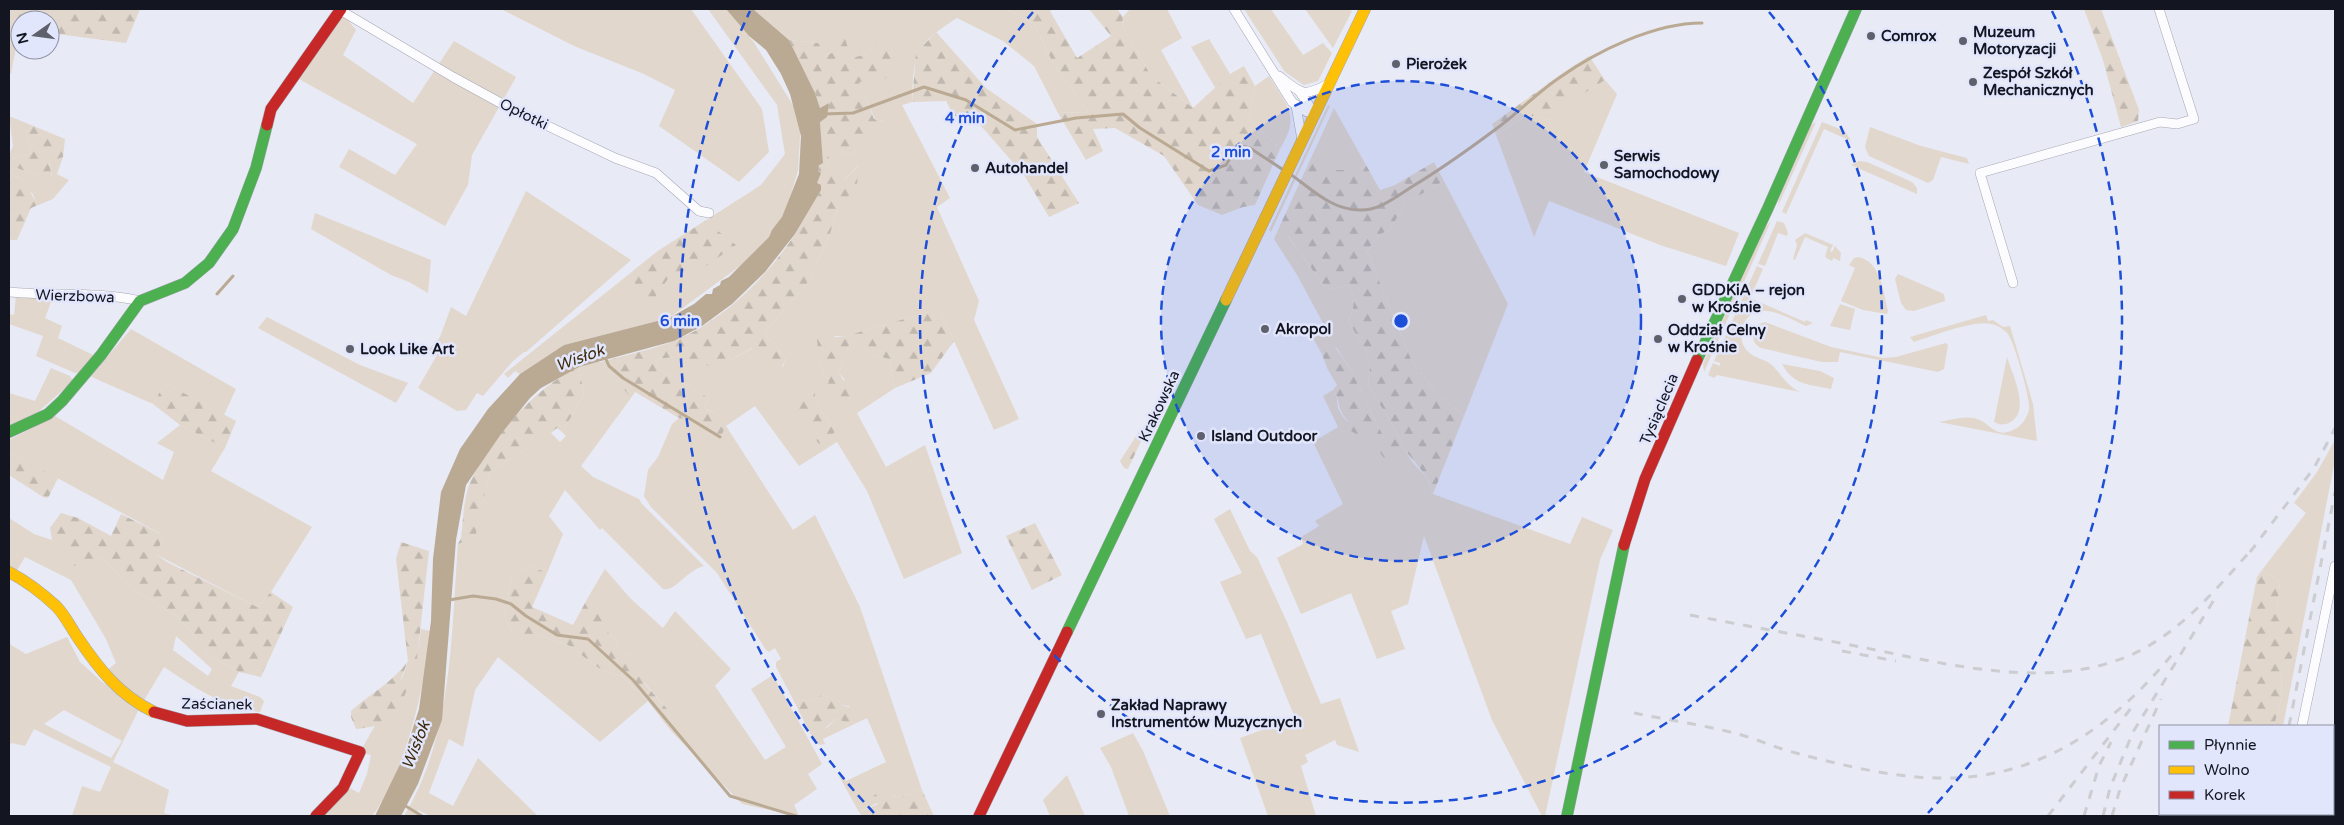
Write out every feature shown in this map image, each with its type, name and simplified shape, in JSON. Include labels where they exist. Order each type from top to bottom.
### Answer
[{"type":"street","points":[[9,432],[48,414],[62,401],[101,355],[140,301],[185,283],[209,263],[234,229],[256,168],[271,109],[341,9]]},
{"type":"street","name":"Opłotki","points":[[341,9],[453,77],[506,106],[615,158],[656,173],[699,211],[709,213]]},
{"type":"street","points":[[1234,9],[1296,106],[1303,141]]},
{"type":"street","name":"Krakowska","points":[[979,816],[1365,9]]},
{"type":"street","name":"Tysiąclecia","points":[[1567,816],[1619,563],[1645,479],[1681,394],[1768,208],[1856,9]]},
{"type":"street","points":[[2013,283],[1980,173],[2160,122],[2177,124],[2194,119],[2159,9]]},
{"type":"street","points":[[1274,71],[1299,91],[1315,114]]},
{"type":"street","points":[[1299,91],[1310,93],[1330,83]]},
{"type":"street","points":[[1296,106],[1315,114]]},
{"type":"street","name":"Wierzbowa","points":[[9,292],[80,294],[123,297],[140,301]]},
{"type":"street","points":[[2302,725],[2335,566]]},
{"type":"street","name":"Zaścianek","points":[[9,572],[25,581],[57,607],[98,668],[111,683],[128,697],[153,712],[187,721],[257,719],[360,752],[350,779],[334,802],[316,816]]},
{"type":"green space","points":[[9,9],[140,9],[126,43],[60,34],[60,10],[10,10],[9,21]]},
{"type":"green space","points":[[501,9],[691,9],[762,109],[769,152],[739,182],[659,126],[675,90],[644,74],[574,46]]},
{"type":"green space","points":[[708,9],[726,9],[753,41],[801,118],[798,171],[781,225],[744,263],[669,318],[564,345],[520,374],[515,371],[508,378],[504,374],[658,251],[761,185],[785,154],[777,105]]},
{"type":"green space","points":[[753,9],[1006,9],[1034,24],[1052,61],[1088,112],[1058,113],[1034,66],[1003,41],[957,18],[924,44],[916,61],[912,102],[902,105],[950,198],[937,207],[979,301],[974,320],[1019,419],[994,430],[941,312],[928,312],[846,336],[835,336],[819,362],[829,383],[826,384],[845,380],[839,373],[850,343],[857,342],[873,355],[889,359],[895,388],[857,413],[886,467],[925,445],[962,553],[904,579],[867,491],[837,442],[799,466],[755,406],[726,426],[793,530],[815,515],[860,607],[922,790],[897,798],[893,795],[859,812],[839,776],[842,775],[846,781],[886,762],[867,718],[823,739],[825,744],[820,745],[815,742],[809,731],[815,733],[828,727],[837,718],[847,724],[849,706],[841,705],[839,701],[822,695],[808,701],[799,700],[796,705],[776,667],[776,662],[781,659],[775,648],[769,652],[766,650],[717,573],[651,507],[644,496],[648,470],[658,457],[672,424],[679,418],[693,421],[720,438],[716,414],[704,408],[709,398],[658,369],[655,359],[676,357],[725,363],[753,348],[778,378],[786,359],[764,333],[808,282],[830,234],[839,202],[858,166],[843,181],[828,168],[829,150],[839,149],[848,155],[858,149],[866,132],[884,121],[875,119],[858,82],[877,45],[867,54],[850,58],[844,36],[832,53],[825,55],[818,43],[789,40]],"holes":[[[815,400],[835,432],[797,404]]]},
{"type":"green space","points":[[1006,9],[1052,9],[1050,11],[1077,58],[1111,36],[1089,9],[1117,9],[1123,17],[1122,25],[1151,76],[1193,108],[1230,74],[1244,66],[1255,86],[1249,118],[1280,149],[1255,205],[1243,207],[1222,215],[1198,205],[1164,156],[1115,128],[1093,129],[1103,151],[1086,160],[1058,113],[1088,112],[1052,61],[1034,24]]},
{"type":"green space","points":[[1130,9],[1167,9],[1182,38],[1161,50],[1193,108],[1151,76],[1122,25],[1123,17]]},
{"type":"green space","points":[[1244,9],[1271,9],[1303,55],[1323,43],[1332,53],[1318,81],[1304,85],[1285,72]]},
{"type":"green space","points":[[1305,9],[1345,9],[1352,11],[1333,48]]},
{"type":"green space","points":[[2084,9],[2101,9],[2139,110],[2138,121],[2121,127],[2103,60]]},
{"type":"green space","points":[[342,13],[356,30],[343,55],[413,103],[454,41],[516,77],[472,155],[468,185],[445,226],[339,167],[349,149],[395,175],[417,144],[297,78]]},
{"type":"green space","points":[[9,21],[10,60],[14,60],[11,74],[9,73]]},
{"type":"green space","points":[[936,32],[986,88],[1037,124],[1037,137],[1079,203],[1049,217],[1024,175],[975,119],[954,116],[946,101],[912,102],[916,53]]},
{"type":"green space","points":[[844,35],[851,58],[867,54],[877,45],[890,47],[893,67],[885,79],[859,82],[874,119],[884,121],[873,135],[866,133],[858,149],[848,155],[839,149],[829,151],[828,168],[837,163],[843,181],[859,166],[856,192],[839,202],[830,234],[808,282],[764,333],[786,359],[782,366],[785,373],[778,378],[752,348],[725,363],[686,368],[676,357],[655,359],[658,369],[709,398],[704,408],[716,414],[726,426],[720,438],[693,421],[679,418],[635,392],[631,398],[601,362],[674,341],[710,322],[742,296],[772,266],[796,233],[821,190],[817,183],[818,166],[823,163],[820,122],[829,103],[820,108],[815,93],[789,40],[818,43],[826,55],[832,53],[832,41]]},
{"type":"green space","points":[[1209,39],[1230,74],[1216,89],[1191,47]]},
{"type":"green space","points":[[1589,56],[1605,80],[1564,106],[1553,120],[1527,115],[1496,135],[1492,124]]},
{"type":"green space","points":[[1269,76],[1289,111],[1290,127],[1280,149],[1249,118],[1255,86]]},
{"type":"green space","points":[[1605,80],[1617,94],[1584,172],[1739,233],[1726,266],[1660,245],[1549,201],[1534,237],[1496,135],[1527,115],[1553,120],[1563,106]]},
{"type":"green space","points":[[1328,105],[1330,106],[1271,232],[1269,230]]},
{"type":"green space","points":[[1334,108],[1366,165],[1358,170],[1324,170],[1311,158]]},
{"type":"green space","points":[[9,116],[31,125],[26,135],[32,153],[13,159],[9,155],[13,146]]},
{"type":"green space","points":[[1816,122],[1778,206],[1779,199],[1811,125]]},
{"type":"green space","points":[[1822,122],[1845,131],[1851,141],[1824,129],[1786,214],[1782,212]]},
{"type":"green space","points":[[31,125],[65,139],[63,157],[49,162],[52,177],[39,176],[17,168],[9,173],[9,155],[13,159],[32,153],[26,135]]},
{"type":"green space","points":[[1870,127],[1921,146],[1967,158],[1969,164],[1941,157],[1933,180],[1928,183],[1869,156],[1865,147]]},
{"type":"green space","points":[[63,157],[57,174],[69,180],[53,199],[36,206],[36,201],[27,182],[9,173],[17,168],[39,176],[52,176],[49,161]]},
{"type":"green space","points":[[1311,158],[1325,170],[1358,170],[1366,165],[1380,190],[1395,185],[1434,162],[1444,181],[1406,203],[1390,229],[1379,235],[1367,251],[1412,362],[1437,393],[1464,416],[1433,494],[1427,477],[1404,449],[1384,458],[1370,439],[1370,435],[1361,437],[1346,428],[1348,421],[1341,412],[1333,390],[1337,385],[1327,368],[1322,354],[1335,347],[1350,368],[1384,438],[1392,436],[1403,447],[1394,427],[1368,385],[1370,367],[1366,350],[1348,321],[1354,303],[1348,285],[1327,290],[1288,236],[1277,232]]},
{"type":"green space","points":[[1859,161],[1867,162],[1912,182],[1917,188],[1917,194],[1851,165]]},
{"type":"green space","points":[[9,173],[27,182],[33,189],[31,194],[36,201],[36,206],[31,208],[17,240],[9,240]]},
{"type":"green space","points":[[1444,181],[1508,304],[1464,416],[1437,393],[1412,362],[1367,251],[1379,235],[1390,229],[1406,203]]},
{"type":"green space","points":[[526,191],[631,260],[526,352],[513,361],[483,396],[477,393],[466,410],[457,411],[418,388],[437,355],[429,349],[440,337],[451,307],[466,316]]},
{"type":"green space","points":[[315,213],[431,260],[428,293],[409,282],[391,275],[311,229]]},
{"type":"green space","points":[[705,221],[736,245],[689,278],[672,273],[653,300],[639,299],[632,293],[635,283],[633,271],[658,251]]},
{"type":"green space","points":[[1771,221],[1704,372],[1703,364],[1764,229]]},
{"type":"green space","points":[[1777,221],[1784,223],[1788,233],[1787,236],[1778,233],[1765,266],[1758,264]]},
{"type":"green space","points":[[1277,232],[1287,235],[1327,290],[1348,285],[1354,303],[1348,321],[1366,350],[1370,367],[1368,385],[1394,427],[1404,449],[1414,464],[1427,477],[1433,494],[1570,544],[1582,517],[1613,530],[1600,560],[1545,816],[1542,816],[1492,720],[1424,536],[1408,604],[1391,611],[1405,649],[1377,659],[1351,593],[1301,614],[1277,558],[1303,544],[1301,537],[1319,526],[1315,521],[1343,504],[1313,442],[1338,427],[1323,396],[1333,390],[1339,409],[1348,422],[1372,435],[1384,438],[1350,368],[1336,347],[1322,354],[1311,335],[1324,325],[1297,275],[1274,239]]},
{"type":"green space","points":[[1805,233],[1833,245],[1830,251],[1832,252],[1835,246],[1841,253],[1840,261],[1833,258],[1832,261],[1825,257],[1828,247],[1805,237],[1795,260],[1793,259],[1797,245],[1795,240]]},
{"type":"green space","points":[[1858,257],[1872,264],[1880,278],[1888,311],[1887,314],[1863,310],[1841,301],[1855,268],[1849,265],[1854,258]]},
{"type":"green space","points":[[1757,266],[1763,269],[1750,298],[1805,322],[1806,320],[1813,323],[1806,326],[1772,312],[1755,312],[1748,317],[1743,326],[1741,334],[1742,343],[1748,352],[1770,363],[1788,384],[1800,392],[1717,375],[1714,378],[1708,375],[1713,363],[1720,366],[1720,363],[1714,361]]},
{"type":"green space","points":[[1898,274],[1944,294],[1945,301],[1914,311],[1906,310],[1901,303],[1895,279]]},
{"type":"green space","points":[[16,296],[53,297],[45,318],[62,326],[58,338],[93,355],[80,372],[75,373],[36,356],[43,336],[9,324],[9,314],[14,315]]},
{"type":"green space","points":[[1840,304],[1855,309],[1850,330],[1830,326]]},
{"type":"green space","points":[[928,312],[941,312],[954,341],[931,373],[895,388],[889,359],[873,355],[857,342],[850,343],[839,373],[855,401],[855,408],[846,412],[839,406],[826,384],[829,383],[819,362],[817,339],[846,336]]},
{"type":"green space","points":[[1986,315],[1988,321],[1993,320],[2003,327],[2010,326],[2033,404],[2037,441],[1939,422],[1960,418],[1975,418],[2002,433],[2016,429],[2027,416],[2029,404],[2022,371],[2011,339],[1998,326],[1983,323],[1974,324],[1914,342],[1910,337]]},
{"type":"green space","points":[[267,317],[360,365],[408,383],[396,403],[258,328]]},
{"type":"green space","points":[[1765,322],[1831,347],[1883,358],[1896,357],[1946,343],[1948,345],[1944,369],[1938,372],[1840,352],[1838,362],[1822,362],[1761,348],[1755,343],[1753,334],[1759,324]]},
{"type":"green space","points":[[131,329],[236,389],[224,415],[165,383],[153,404],[91,376]]},
{"type":"green space","points":[[2007,357],[2016,382],[2020,402],[2019,410],[2016,418],[2009,423],[1998,424],[1994,422]]},
{"type":"green space","points":[[594,362],[601,362],[631,398],[581,466],[593,477],[639,499],[704,566],[698,568],[672,587],[663,589],[602,528],[600,530],[565,490],[549,516],[563,534],[547,573],[531,566],[522,569],[511,580],[504,617],[513,635],[536,635],[568,645],[603,671],[622,676],[648,701],[600,742],[498,657],[475,690],[463,747],[449,739],[429,793],[453,806],[478,758],[538,816],[430,816],[418,810],[418,816],[404,816],[420,785],[441,719],[451,649],[458,544],[475,537],[490,471],[524,451],[536,433],[551,433],[560,442],[566,436],[562,432],[584,395],[579,367]]},
{"type":"green space","points":[[1782,364],[1820,371],[1834,378],[1831,389],[1809,385],[1797,380]]},
{"type":"green space","points":[[579,367],[584,395],[562,432],[557,428],[551,433],[536,433],[524,451],[490,471],[475,538],[458,544],[461,538],[467,492],[484,457],[512,420],[529,403],[563,375]]},
{"type":"green space","points":[[51,368],[70,376],[73,381],[38,412],[9,426],[9,393],[35,401]]},
{"type":"green space","points":[[165,383],[236,421],[225,448],[180,425],[153,404]]},
{"type":"green space","points":[[807,388],[815,390],[815,400],[835,432],[819,444],[799,416],[797,404]]},
{"type":"green space","points":[[55,416],[163,480],[174,452],[157,443],[180,425],[225,448],[211,471],[312,527],[271,592],[257,607],[157,555],[163,535],[9,452],[9,440]]},
{"type":"green space","points":[[1151,420],[1128,469],[1124,468],[1120,461],[1140,430]]},
{"type":"green space","points":[[2335,440],[2335,460],[2283,725],[2274,725],[2281,700],[2282,669],[2293,657],[2277,612],[2280,581],[2262,570],[2306,513],[2294,503],[2317,472]]},
{"type":"green space","points":[[9,452],[58,478],[48,498],[43,497],[9,475]]},
{"type":"green space","points":[[1230,509],[1250,551],[1257,557],[1287,622],[1321,704],[1340,698],[1359,752],[1337,745],[1335,740],[1305,755],[1308,762],[1301,766],[1316,816],[1268,816],[1240,738],[1295,718],[1261,634],[1246,639],[1220,582],[1242,573],[1214,519]]},
{"type":"green space","points":[[61,513],[78,518],[111,536],[121,514],[163,535],[157,555],[167,562],[257,607],[271,592],[293,607],[261,677],[239,672],[204,653],[207,651],[178,617],[131,588],[102,558],[73,566],[52,540],[50,528]]},
{"type":"green space","points":[[9,518],[34,534],[52,540],[73,565],[102,558],[131,588],[178,617],[207,651],[204,653],[239,672],[231,686],[260,697],[264,701],[260,712],[234,706],[210,696],[164,667],[143,702],[106,671],[116,663],[106,639],[71,580],[25,557],[16,572],[9,568]],"holes":[[[176,636],[212,669],[208,676],[173,650]]]},
{"type":"green space","points":[[1035,523],[1062,575],[1032,590],[1006,536]]},
{"type":"green space","points":[[401,542],[429,551],[417,659],[408,661],[396,559]]},
{"type":"green space","points":[[531,566],[547,573],[532,607],[573,625],[590,594],[612,613],[606,631],[615,639],[619,651],[629,656],[643,676],[644,683],[669,711],[667,726],[648,701],[622,676],[603,671],[568,645],[536,635],[513,635],[504,617],[511,580],[522,569]]},
{"type":"green space","points":[[605,569],[630,598],[663,628],[675,611],[731,669],[715,686],[765,760],[786,747],[751,689],[773,675],[822,764],[808,774],[817,789],[794,805],[799,816],[742,804],[667,726],[669,711],[644,682],[629,656],[619,651],[615,639],[606,631],[590,594]]},
{"type":"green space","points":[[2262,570],[2280,581],[2277,612],[2293,624],[2293,657],[2282,669],[2281,700],[2274,725],[2228,725],[2257,577]]},
{"type":"green space","points":[[421,629],[430,631],[419,702],[404,753],[384,798],[372,816],[320,816],[348,787],[359,793],[367,774],[371,755],[360,752],[403,676],[408,661],[417,658]]},
{"type":"green space","points":[[67,637],[80,662],[102,682],[139,709],[113,762],[169,790],[164,813],[175,816],[72,816],[82,786],[100,792],[111,767],[34,729],[25,746],[12,743],[9,745],[9,640],[11,645],[26,654]],"holes":[[[64,710],[122,741],[111,758],[44,724]]]},
{"type":"green space","points":[[408,661],[400,681],[408,687],[393,723],[356,729],[351,717],[351,711],[389,681]]},
{"type":"green space","points":[[822,695],[839,701],[841,705],[855,709],[852,721],[847,724],[837,718],[823,730],[815,733],[809,731],[796,705],[799,700],[808,701]]},
{"type":"green space","points":[[1133,733],[1143,751],[1170,816],[1129,816],[1111,767],[1100,748]]},
{"type":"green space","points":[[1067,775],[1085,816],[1050,816],[1043,800]]},
{"type":"green space","points":[[883,789],[897,798],[922,790],[934,816],[862,816],[859,812],[878,804],[873,797],[879,790]]},
{"type":"water","name":"Wisłok","points":[[726,9],[753,9],[789,40],[815,93],[820,108],[829,103],[827,117],[820,122],[823,163],[818,166],[818,171],[821,173],[817,183],[821,185],[821,190],[795,234],[765,272],[732,304],[702,326],[674,341],[579,367],[541,388],[530,398],[501,434],[466,485],[456,540],[442,720],[418,784],[401,816],[375,816],[404,756],[419,709],[431,621],[433,559],[441,492],[460,449],[488,409],[520,374],[564,345],[669,318],[694,304],[706,294],[712,294],[713,289],[720,285],[721,281],[729,277],[769,237],[782,217],[799,174],[801,136],[790,94],[781,74],[766,50],[749,36]]},
{"type":"waterway","points":[[1290,174],[1322,197],[1339,206],[1359,210],[1380,206],[1394,199],[1457,157],[1507,120],[1551,83],[1591,58],[1646,33],[1684,24],[1702,23]]},
{"type":"waterway","points":[[824,114],[853,113],[924,87],[966,100],[1015,130],[1076,118],[1123,114],[1140,128],[1209,171],[1226,165],[1238,145],[1250,148],[1285,171]]},
{"type":"waterway","points":[[217,294],[233,276]]},
{"type":"waterway","name":"Wisłok","points":[[605,357],[609,366],[623,378],[720,437]]},
{"type":"waterway","points":[[449,600],[473,596],[496,599],[511,604],[526,616],[557,635],[588,639],[633,680],[730,796],[796,816]]},
{"type":"waterway","points":[[404,805],[422,816]]},
{"type":"railway","points":[[2250,552],[2314,468],[2335,428]]},
{"type":"railway","points":[[2289,725],[2335,492]]},
{"type":"railway","points":[[1690,615],[1970,668],[2045,673],[2082,669],[2117,660],[2150,645],[2165,635],[2193,612],[2255,546]]},
{"type":"railway","points":[[2103,816],[2110,788],[2133,732],[2217,595]]},
{"type":"railway","points":[[1842,651],[1896,661]]},
{"type":"railway","points":[[1634,713],[1725,731],[1789,751],[1866,770],[1919,777],[1974,776],[2008,770],[2041,759],[2071,744],[2100,725],[2126,703],[2175,651]]},
{"type":"railway","points":[[2112,816],[2120,789],[2161,699]]},
{"type":"railway","points":[[2048,816],[2135,703]]},
{"type":"railway","points":[[2084,816],[2099,766],[2111,742]]},
{"type":"traffic: fast","points":[[1697,360],[1768,208],[1856,9]]},
{"type":"traffic: fast","points":[[9,432],[48,414],[62,401],[101,355],[140,301],[185,283],[209,263],[233,229],[256,168],[267,125]]},
{"type":"traffic: fast","points":[[1067,632],[1226,300]]},
{"type":"traffic: fast","points":[[1567,816],[1624,545]]},
{"type":"traffic: slow","points":[[1226,300],[1365,9]]},
{"type":"traffic: slow","points":[[9,572],[22,579],[56,606],[102,671],[130,698],[154,712]]},
{"type":"traffic: jam","points":[[267,125],[271,109],[341,9]]},
{"type":"traffic: jam","points":[[1624,545],[1645,479],[1697,360]]},
{"type":"traffic: jam","points":[[979,816],[1067,632]]},
{"type":"traffic: jam","points":[[154,712],[187,721],[257,719],[360,752],[343,788],[316,816]]},
{"type":"place","name":"Comrox","points":[[1871,36]]},
{"type":"place","name":"Muzeum Motoryzacji","points":[[1963,41]]},
{"type":"place","name":"Pierożek","points":[[1396,64]]},
{"type":"place","name":"Zespół Szkół Mechanicznych","points":[[1973,82]]},
{"type":"place","name":"Serwis Samochodowy","points":[[1604,165]]},
{"type":"place","name":"Autohandel","points":[[975,168]]},
{"type":"place","name":"GDDKiA – rejon w Krośnie","points":[[1682,299]]},
{"type":"place","name":"Akropol","points":[[1265,329]]},
{"type":"place","name":"Oddział Celny w Krośnie","points":[[1658,339]]},
{"type":"place","name":"Look Like Art","points":[[350,349]]},
{"type":"place","name":"Island Outdoor","points":[[1201,436]]},
{"type":"place","name":"Zakład Naprawy Instrumentów Muzycznych","points":[[1101,714]]}]
